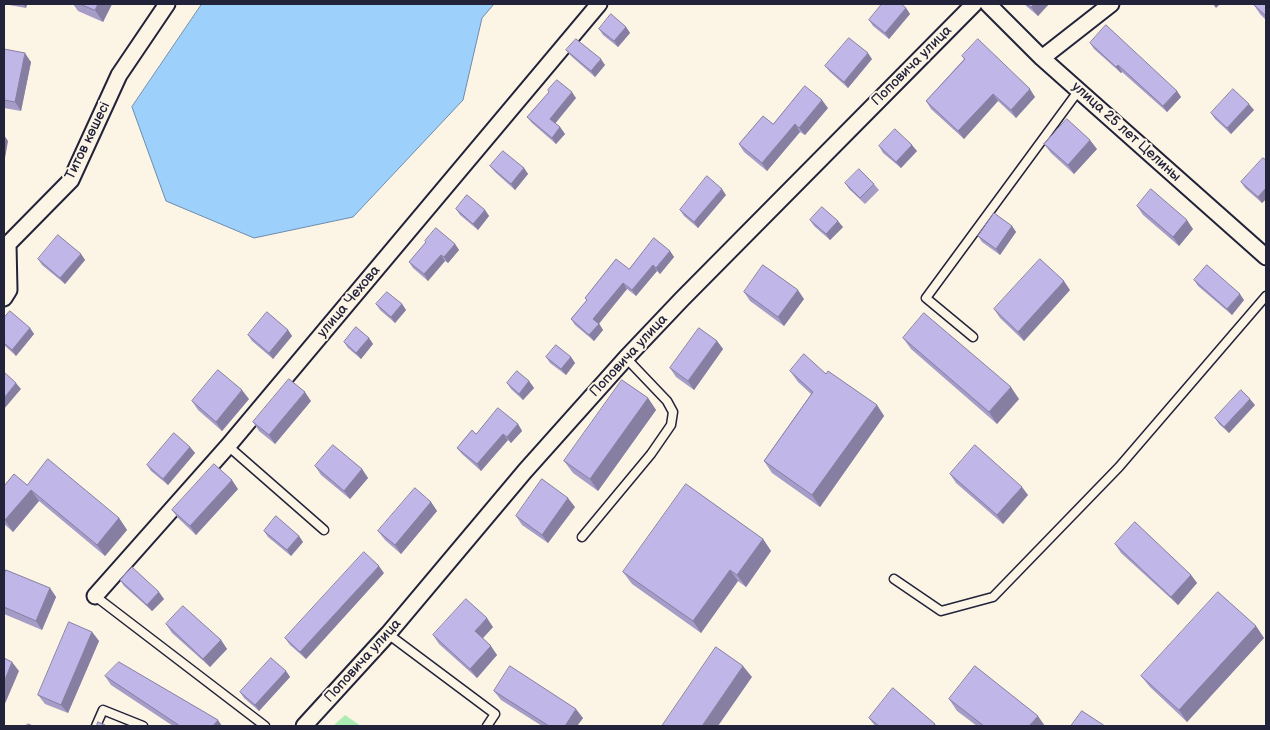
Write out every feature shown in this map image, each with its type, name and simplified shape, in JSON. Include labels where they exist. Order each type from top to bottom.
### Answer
[{"type":"street","name":"Титов көшесі","points":[[4,298],[9,290],[6,262],[8,244],[71,180],[119,75],[167,4]]},
{"type":"street","name":"улица Чехова","points":[[95,596],[228,446],[599,4]]},
{"type":"street","name":"Поповича улица","points":[[304,726],[388,634],[525,471],[626,358],[974,4]]},
{"type":"street","name":"улица 25 лет Целины","points":[[988,4],[1042,58],[1266,256]]},
{"type":"street","points":[[1042,58],[1112,4]]},
{"type":"lane","points":[[973,337],[926,298],[1079,90]]},
{"type":"lane","points":[[894,579],[941,611],[993,596],[1119,467],[1266,296]]},
{"type":"lane","points":[[582,537],[651,454],[671,425],[673,412],[667,401],[626,358]]},
{"type":"lane","points":[[228,446],[324,530]]},
{"type":"lane","points":[[95,596],[263,726]]},
{"type":"lane","points":[[388,634],[495,714],[487,726]]},
{"type":"lane","points":[[96,726],[103,710],[143,726]]},
{"type":"green space","points":[[345,715],[361,726],[333,726]]},
{"type":"water","points":[[202,4],[494,4],[482,18],[463,100],[353,217],[254,238],[166,201],[132,107]]},
{"type":"building","points":[[80,4],[98,4],[95,10]]},
{"type":"building","points":[[882,4],[901,4],[906,8],[885,33],[869,20]]},
{"type":"building","points":[[1266,4],[1266,16],[1254,5]]},
{"type":"building","points":[[611,14],[626,27],[614,41],[599,29]]},
{"type":"building","points":[[1106,25],[1177,91],[1163,106],[1118,65],[1116,67],[1090,43]]},
{"type":"building","points":[[849,38],[868,53],[844,82],[825,66]]},
{"type":"building","points":[[576,39],[601,59],[591,71],[566,50]]},
{"type":"building","points":[[978,39],[1030,89],[1011,110],[993,94],[958,131],[926,101],[965,59],[962,56]]},
{"type":"building","points":[[4,49],[25,53],[15,102],[4,100]]},
{"type":"building","points":[[557,80],[572,92],[550,119],[560,127],[552,138],[527,117]]},
{"type":"building","points":[[805,86],[822,100],[799,128],[795,124],[762,163],[739,144],[763,116],[773,124]]},
{"type":"building","points":[[1233,89],[1249,104],[1227,128],[1211,113]]},
{"type":"building","points":[[1067,119],[1090,140],[1068,165],[1044,144]]},
{"type":"building","points":[[895,129],[912,145],[896,162],[879,146]]},
{"type":"building","points":[[503,151],[524,168],[511,184],[490,166]]},
{"type":"building","points":[[1263,158],[1266,160],[1266,188],[1258,197],[1241,182]]},
{"type":"building","points":[[859,169],[874,184],[860,198],[845,183]]},
{"type":"building","points":[[707,176],[722,189],[694,222],[680,210]]},
{"type":"building","points":[[1151,189],[1187,220],[1173,237],[1137,206]]},
{"type":"building","points":[[467,195],[485,210],[473,224],[456,209]]},
{"type":"building","points":[[822,207],[838,221],[826,234],[810,220]]},
{"type":"building","points":[[994,213],[1012,226],[996,249],[978,236]]},
{"type":"building","points":[[436,228],[455,244],[444,257],[441,255],[424,274],[409,262]]},
{"type":"building","points":[[58,235],[81,254],[60,278],[38,259]]},
{"type":"building","points":[[654,238],[670,251],[656,268],[653,265],[632,290],[623,283],[593,319],[599,324],[589,335],[571,319],[587,300],[585,298],[616,259],[629,269]]},
{"type":"building","points":[[1040,259],[1064,281],[1018,332],[994,309]]},
{"type":"building","points":[[763,265],[798,290],[778,317],[744,292]]},
{"type":"building","points":[[1207,265],[1240,294],[1227,309],[1194,280]]},
{"type":"building","points":[[387,292],[402,304],[391,317],[376,304]]},
{"type":"building","points":[[10,311],[30,328],[12,350],[4,343],[4,318]]},
{"type":"building","points":[[267,312],[288,330],[269,353],[248,335]]},
{"type":"building","points":[[924,313],[1011,387],[989,412],[903,338]]},
{"type":"building","points":[[356,327],[369,338],[356,353],[344,342]]},
{"type":"building","points":[[699,328],[717,341],[688,381],[670,368]]},
{"type":"building","points":[[556,345],[571,357],[561,369],[546,357]]},
{"type":"building","points":[[804,354],[826,374],[828,371],[877,405],[812,495],[764,461],[813,392],[790,371]]},
{"type":"building","points":[[218,370],[242,390],[216,422],[192,401]]},
{"type":"building","points":[[517,371],[529,381],[519,394],[507,383]]},
{"type":"building","points":[[4,372],[16,383],[4,398]]},
{"type":"building","points":[[289,379],[305,392],[269,435],[253,422]]},
{"type":"building","points":[[622,380],[648,398],[590,479],[564,461]]},
{"type":"building","points":[[1241,390],[1250,399],[1224,427],[1215,418]]},
{"type":"building","points":[[498,408],[518,424],[507,437],[503,434],[477,464],[457,448],[472,430],[476,434]]},
{"type":"building","points":[[174,433],[190,447],[163,479],[147,465]]},
{"type":"building","points":[[333,445],[362,469],[344,491],[315,466]]},
{"type":"building","points":[[975,445],[1022,487],[997,515],[950,474]]},
{"type":"building","points":[[48,459],[119,518],[97,545],[31,490],[4,519],[4,486],[14,474],[27,485]]},
{"type":"building","points":[[214,464],[232,480],[190,526],[172,510]]},
{"type":"building","points":[[542,479],[568,498],[542,535],[516,516]]},
{"type":"building","points":[[686,484],[763,539],[737,575],[730,570],[693,621],[623,572]]},
{"type":"building","points":[[415,488],[431,502],[395,545],[378,531]]},
{"type":"building","points":[[276,516],[299,536],[287,550],[264,531]]},
{"type":"building","points":[[1135,522],[1191,575],[1171,597],[1115,544]]},
{"type":"building","points":[[364,552],[379,566],[300,652],[285,638]]},
{"type":"building","points":[[132,567],[159,592],[147,605],[120,580]]},
{"type":"building","points":[[6,570],[50,588],[36,621],[4,607],[4,576]]},
{"type":"building","points":[[1218,592],[1256,626],[1179,710],[1141,676]]},
{"type":"building","points":[[466,599],[487,618],[475,631],[491,646],[470,669],[433,635]]},
{"type":"building","points":[[183,606],[221,640],[203,659],[166,624]]},
{"type":"building","points":[[69,622],[92,632],[61,705],[38,695]]},
{"type":"building","points":[[716,647],[743,666],[702,726],[662,726]]},
{"type":"building","points":[[4,658],[12,662],[4,682]]},
{"type":"building","points":[[271,658],[286,671],[255,705],[240,692]]},
{"type":"building","points":[[119,662],[218,720],[213,726],[180,726],[105,676]]},
{"type":"building","points":[[510,666],[576,709],[565,726],[549,726],[494,691]]},
{"type":"building","points":[[975,666],[1038,716],[1029,726],[984,726],[949,699]]},
{"type":"building","points":[[893,688],[935,724],[933,726],[879,726],[869,718]]},
{"type":"building","points":[[1082,711],[1105,726],[1071,726]]},
{"type":"building","points":[[98,722],[107,726],[97,726]]}]
